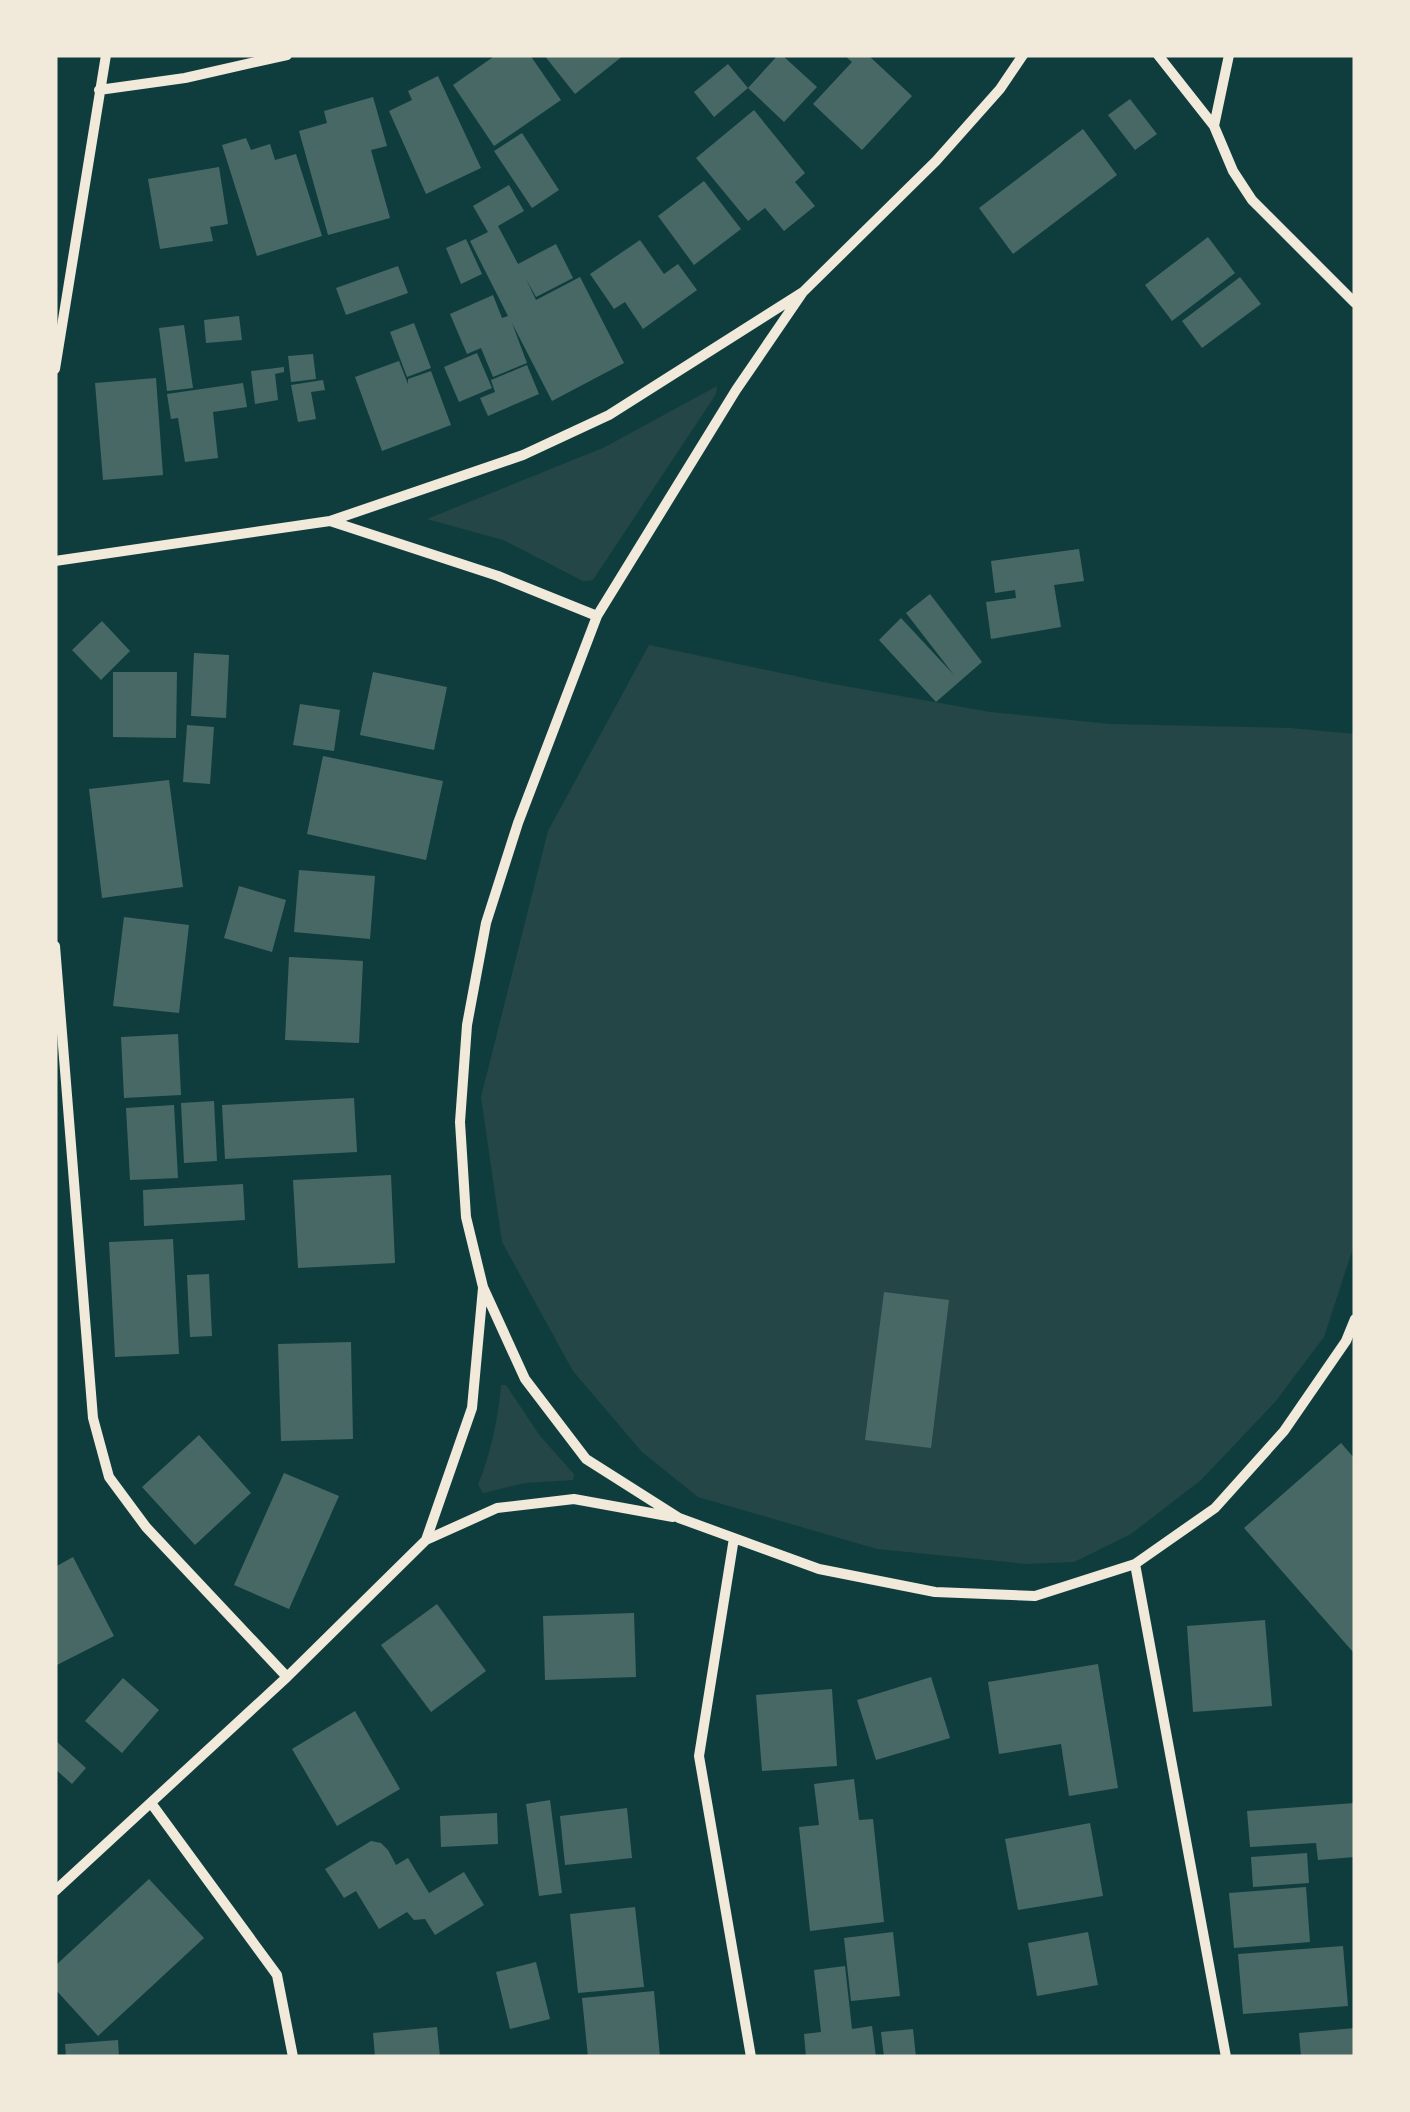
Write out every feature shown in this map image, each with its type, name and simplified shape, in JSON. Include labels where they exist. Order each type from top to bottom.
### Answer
[{"type":"street","points":[[55,370],[106,55]]},
{"type":"street","points":[[99,90],[185,78],[287,55]]},
{"type":"street","points":[[679,1518],[586,1459],[525,1379],[483,1287],[466,1216],[460,1122],[466,1025],[486,923],[518,823],[597,616],[736,390],[803,292],[936,161],[1000,90],[1023,55]]},
{"type":"street","points":[[1158,55],[1214,126],[1232,171],[1252,200],[1355,302]]},
{"type":"street","points":[[1214,126],[1229,55]]},
{"type":"street","points":[[55,561],[330,521],[523,455],[609,415],[803,292]]},
{"type":"street","points":[[330,521],[498,576],[597,616]]},
{"type":"street","points":[[55,946],[93,1418],[109,1477],[146,1527],[287,1676]]},
{"type":"street","points":[[426,1540],[472,1408],[483,1287]]},
{"type":"street","points":[[55,1891],[287,1676],[426,1540],[497,1508],[574,1499],[679,1518],[819,1569],[936,1592],[1034,1596],[1136,1564],[1215,1508],[1284,1431],[1346,1341],[1355,1319]]},
{"type":"street","points":[[734,1538],[698,1756],[751,2057]]},
{"type":"street","points":[[1136,1564],[1226,2057]]},
{"type":"street","points":[[151,1804],[277,1975],[293,2057]]},
{"type":"shaded area","points":[[717,386],[716,394],[593,580],[583,581],[503,540],[427,519],[605,447]]},
{"type":"shaded area","points":[[649,645],[990,712],[1110,724],[1290,728],[1355,734],[1355,1242],[1324,1337],[1275,1402],[1201,1480],[1131,1534],[1074,1562],[1027,1564],[877,1549],[698,1497],[642,1452],[573,1371],[502,1242],[481,1097],[548,831]]},
{"type":"shaded area","points":[[501,1385],[506,1385],[540,1436],[574,1474],[573,1480],[525,1483],[483,1493],[478,1485],[493,1436]]},
{"type":"building","points":[[496,55],[530,55],[561,100],[494,146],[453,85]]},
{"type":"building","points":[[544,55],[624,55],[575,94]]},
{"type":"building","points":[[778,55],[817,87],[784,122],[748,88]]},
{"type":"building","points":[[844,55],[868,55],[912,96],[862,150],[813,104],[852,62]]},
{"type":"building","points":[[728,64],[748,88],[714,117],[694,92]]},
{"type":"building","points":[[438,76],[481,168],[426,194],[389,111],[412,100],[408,91]]},
{"type":"building","points":[[373,97],[387,146],[371,150],[390,218],[328,235],[299,131],[327,123],[324,111]]},
{"type":"building","points":[[1130,99],[1157,134],[1135,150],[1108,115]]},
{"type":"building","points":[[754,110],[805,173],[795,182],[815,206],[784,231],[765,208],[748,221],[696,158]]},
{"type":"building","points":[[1083,129],[1117,175],[1013,254],[979,208]]},
{"type":"building","points":[[522,133],[559,190],[532,208],[494,151]]},
{"type":"building","points":[[246,138],[251,150],[270,144],[275,160],[296,154],[322,236],[257,256],[222,145]]},
{"type":"building","points":[[219,167],[228,224],[210,227],[213,241],[160,249],[148,179]]},
{"type":"building","points":[[704,181],[741,229],[694,265],[658,216]]},
{"type":"building","points":[[509,185],[524,211],[498,226],[518,264],[556,244],[573,278],[536,297],[526,279],[536,300],[580,277],[624,363],[552,401],[512,323],[527,363],[493,377],[481,348],[467,354],[450,314],[493,295],[502,318],[508,316],[470,241],[488,232],[473,206]]},
{"type":"building","points":[[1208,237],[1235,273],[1172,321],[1145,285]]},
{"type":"building","points":[[466,239],[482,274],[461,284],[446,248]]},
{"type":"building","points":[[640,240],[664,274],[678,264],[697,290],[643,329],[625,302],[614,309],[590,274]]},
{"type":"building","points":[[398,266],[408,293],[346,315],[336,288]]},
{"type":"building","points":[[1240,277],[1261,304],[1202,348],[1182,321]]},
{"type":"building","points":[[239,316],[242,340],[206,343],[204,320]]},
{"type":"building","points":[[414,323],[431,368],[407,377],[390,332]]},
{"type":"building","points":[[184,325],[193,388],[167,391],[159,328]]},
{"type":"building","points":[[477,353],[492,388],[459,402],[444,367]]},
{"type":"building","points":[[313,354],[316,379],[291,382],[288,356]]},
{"type":"building","points":[[399,361],[408,384],[408,379],[431,371],[451,425],[382,451],[355,377]]},
{"type":"building","points":[[527,365],[539,394],[488,416],[480,398],[495,392],[491,380]]},
{"type":"building","points":[[284,367],[284,372],[275,374],[278,400],[255,404],[251,371]]},
{"type":"building","points":[[156,378],[163,475],[103,480],[95,383]]},
{"type":"building","points":[[323,380],[325,390],[311,392],[316,419],[298,422],[291,385]]},
{"type":"building","points":[[243,383],[247,407],[213,412],[218,458],[185,462],[178,418],[171,419],[167,394]]},
{"type":"building","points":[[1079,549],[1084,581],[1054,585],[1061,627],[991,639],[986,602],[1016,598],[1015,590],[995,593],[991,561]]},
{"type":"building","points":[[930,594],[982,662],[936,702],[879,640],[901,618],[954,675],[906,613]]},
{"type":"building","points":[[102,621],[130,651],[101,680],[72,650]]},
{"type":"building","points":[[194,653],[229,655],[226,718],[191,716]]},
{"type":"building","points":[[113,672],[177,672],[176,738],[113,737]]},
{"type":"building","points":[[373,672],[447,687],[434,750],[360,735]]},
{"type":"building","points":[[300,704],[340,710],[334,751],[293,745]]},
{"type":"building","points":[[187,725],[214,727],[210,784],[183,782]]},
{"type":"building","points":[[323,756],[443,781],[426,860],[307,834]]},
{"type":"building","points":[[169,780],[183,887],[102,898],[89,789]]},
{"type":"building","points":[[299,870],[375,876],[370,939],[294,932]]},
{"type":"building","points":[[239,886],[286,900],[272,952],[224,938]]},
{"type":"building","points":[[124,917],[189,925],[179,1013],[113,1006]]},
{"type":"building","points":[[289,957],[363,961],[359,1043],[285,1040]]},
{"type":"building","points":[[178,1034],[181,1095],[124,1098],[121,1037]]},
{"type":"building","points":[[354,1098],[357,1152],[225,1159],[222,1105]]},
{"type":"building","points":[[214,1101],[217,1161],[184,1163],[181,1103]]},
{"type":"building","points":[[174,1105],[178,1178],[130,1180],[126,1108]]},
{"type":"building","points":[[391,1175],[395,1263],[298,1268],[293,1180]]},
{"type":"building","points":[[243,1184],[245,1220],[144,1226],[143,1190]]},
{"type":"building","points":[[173,1239],[179,1354],[115,1357],[109,1242]]},
{"type":"building","points":[[209,1274],[212,1336],[190,1337],[187,1275]]},
{"type":"building","points":[[884,1292],[949,1300],[931,1448],[865,1440]]},
{"type":"building","points":[[351,1342],[353,1439],[281,1441],[278,1344]]},
{"type":"building","points":[[199,1435],[251,1493],[195,1545],[142,1487]]},
{"type":"building","points":[[1341,1443],[1355,1459],[1353,1652],[1244,1528]]},
{"type":"building","points":[[284,1473],[339,1496],[289,1609],[234,1585]]},
{"type":"building","points":[[73,1557],[114,1636],[55,1666],[55,1567]]},
{"type":"building","points":[[437,1604],[486,1671],[431,1712],[381,1645]]},
{"type":"building","points":[[634,1613],[636,1677],[545,1680],[543,1616]]},
{"type":"building","points":[[1265,1620],[1272,1706],[1193,1712],[1187,1626]]},
{"type":"building","points":[[1098,1664],[1118,1788],[1069,1796],[1061,1744],[999,1754],[988,1682]]},
{"type":"building","points":[[931,1677],[950,1738],[876,1760],[857,1700]]},
{"type":"building","points":[[123,1678],[159,1710],[122,1753],[85,1721]]},
{"type":"building","points":[[832,1689],[837,1766],[762,1771],[756,1695]]},
{"type":"building","points":[[355,1711],[400,1789],[337,1826],[292,1749]]},
{"type":"building","points":[[55,1740],[86,1768],[72,1784],[55,1769]]},
{"type":"building","points":[[854,1779],[859,1820],[873,1819],[884,1922],[810,1931],[799,1827],[819,1825],[814,1784]]},
{"type":"building","points":[[550,1800],[562,1893],[539,1896],[526,1804]]},
{"type":"building","points":[[1355,1803],[1355,1857],[1318,1860],[1316,1843],[1250,1847],[1247,1811]]},
{"type":"building","points":[[627,1808],[632,1858],[565,1865],[560,1816]]},
{"type":"building","points":[[497,1813],[498,1844],[441,1847],[440,1816]]},
{"type":"building","points":[[1090,1823],[1103,1896],[1018,1910],[1005,1839]]},
{"type":"building","points":[[371,1841],[381,1843],[396,1865],[408,1858],[429,1893],[464,1872],[484,1905],[435,1935],[425,1919],[414,1920],[407,1912],[379,1929],[356,1891],[344,1898],[325,1869]]},
{"type":"building","points":[[1307,1853],[1309,1883],[1253,1887],[1251,1857]]},
{"type":"building","points":[[149,1879],[204,1938],[98,2036],[55,1989],[55,1966]]},
{"type":"building","points":[[1306,1887],[1310,1942],[1234,1948],[1229,1893]]},
{"type":"building","points":[[635,1907],[644,1987],[578,1993],[570,1914]]},
{"type":"building","points":[[893,1932],[900,1996],[851,2001],[844,1938]]},
{"type":"building","points":[[1088,1932],[1098,1985],[1037,1996],[1028,1943]]},
{"type":"building","points":[[1343,1946],[1348,2006],[1243,2014],[1238,1954]]},
{"type":"building","points":[[536,1962],[550,2019],[510,2029],[496,1972]]},
{"type":"building","points":[[845,1966],[852,2029],[872,2026],[876,2057],[806,2057],[804,2034],[821,2032],[814,1970]]},
{"type":"building","points":[[654,1991],[660,2057],[588,2057],[582,1998]]},
{"type":"building","points":[[437,2027],[440,2057],[375,2057],[373,2033]]},
{"type":"building","points":[[1355,2028],[1355,2057],[1301,2057],[1299,2033]]},
{"type":"building","points":[[913,2029],[916,2057],[884,2057],[881,2032]]},
{"type":"building","points":[[118,2040],[119,2057],[66,2057],[65,2044]]}]
